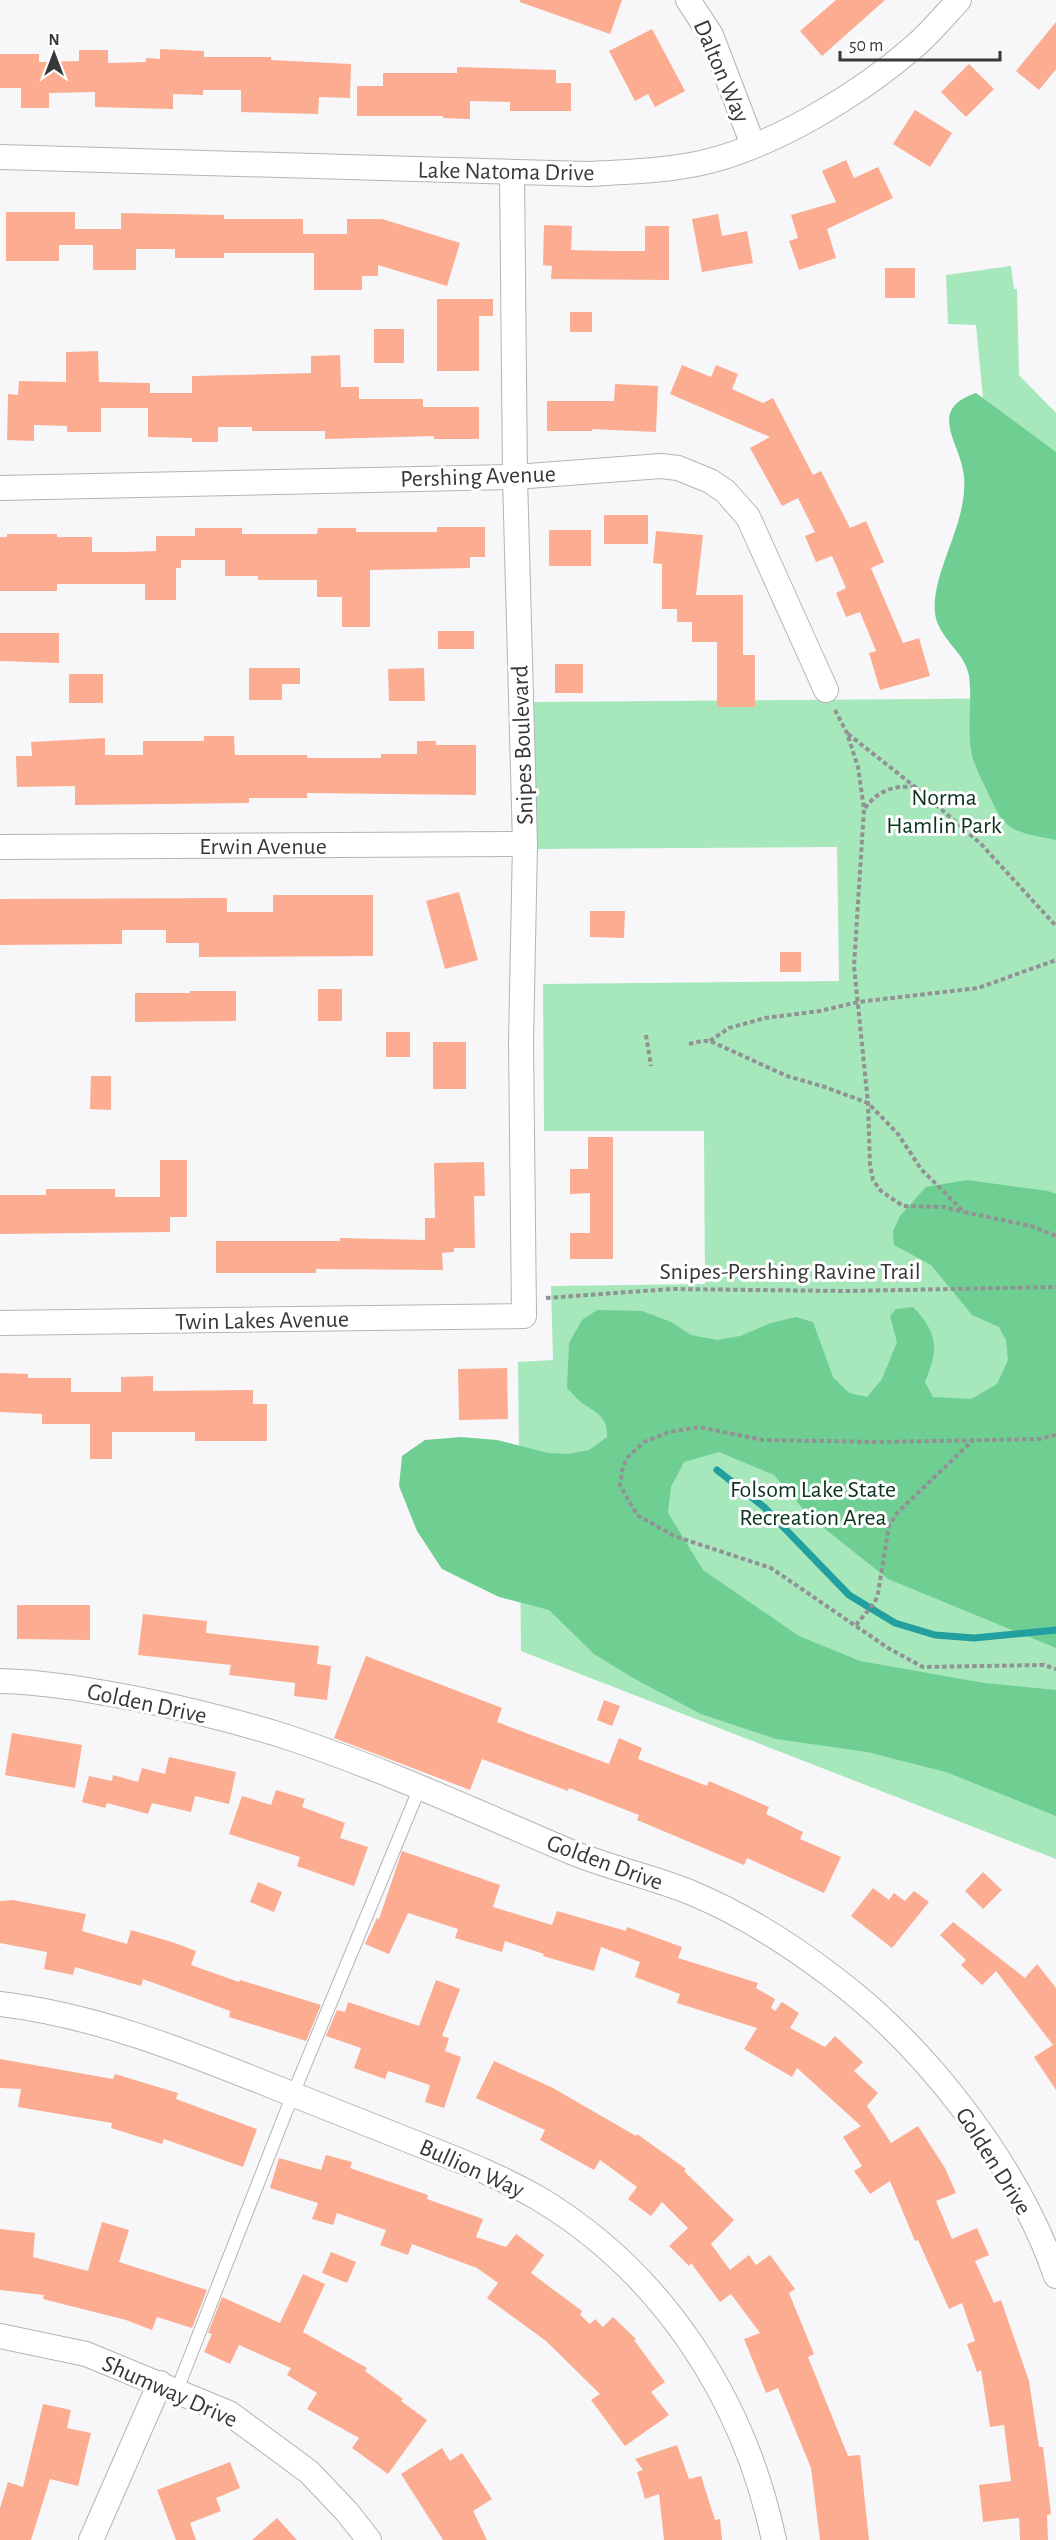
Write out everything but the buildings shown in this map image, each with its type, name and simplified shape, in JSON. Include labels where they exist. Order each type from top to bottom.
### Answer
[{"type":"street","name":"Dalton Way","points":[[688,0],[711,35],[753,145]]},
{"type":"street","name":"Lake Natoma Drive","points":[[0,157],[588,174],[646,171],[702,162],[753,145],[805,122],[847,98],[916,45],[959,0]]},
{"type":"street","name":"Snipes Boulevard","points":[[512,173],[515,477],[525,844],[521,1042],[524,1308]]},
{"type":"street","name":"Pershing Avenue","points":[[0,488],[515,477],[661,466],[695,473],[725,491],[748,517],[826,690]]},
{"type":"street","name":"Erwin Avenue","points":[[0,848],[525,844]]},
{"type":"street","name":"Twin Lakes Avenue","points":[[0,1323],[524,1308]]},
{"type":"street","name":"Golden Drive","points":[[0,1681],[34,1682],[105,1693],[232,1721],[294,1740],[420,1787],[576,1854],[693,1893],[756,1925],[836,1979],[872,2009],[923,2060],[954,2097],[1008,2176],[1049,2255],[1056,2276]]},
{"type":"street","name":"Bullion Way","points":[[0,2004],[74,2017],[172,2046],[491,2174],[566,2216],[606,2246],[643,2282],[676,2320],[706,2363],[735,2417],[754,2464],[774,2540]]},
{"type":"street","name":"Shumway Drive","points":[[0,2336],[86,2354],[229,2413],[309,2472],[347,2512],[369,2540]]},
{"type":"street","points":[[91,2540],[168,2386]]},
{"type":"lane","points":[[168,2386],[293,2094],[420,1787]]},
{"type":"path","points":[[826,690],[847,733],[858,766],[864,809],[854,966],[868,1103],[870,1166],[873,1180],[881,1191],[903,1206],[944,1208],[1022,1223],[1056,1236]]},
{"type":"path","points":[[847,733],[980,843],[1056,926]]},
{"type":"path","points":[[864,809],[882,790],[905,786],[915,787]]},
{"type":"path","points":[[710,1041],[729,1028],[765,1018],[820,1011],[858,1002],[978,988],[1056,960]]},
{"type":"path","points":[[646,1035],[651,1066]]},
{"type":"path","points":[[688,1044],[710,1041],[787,1077],[825,1087],[868,1103],[898,1134],[921,1169],[964,1212]]},
{"type":"path","name":"Snipes-Pershing Ravine Trail","points":[[524,1308],[671,1289],[847,1291],[1056,1287]]},
{"type":"path","points":[[1056,1435],[1039,1439],[879,1442],[763,1440],[699,1427],[669,1432],[644,1442],[628,1457],[623,1466],[620,1485],[637,1515],[674,1536],[771,1568],[888,1648],[922,1668],[1044,1665],[1056,1669]]},
{"type":"path","points":[[856,1625],[874,1602],[878,1593],[889,1526],[897,1513],[973,1439]]},
{"type":"green space","points":[[1011,266],[1014,289],[1017,289],[1019,375],[1056,413],[1056,606],[993,505],[976,325],[948,324],[946,275]]},
{"type":"green space","points":[[976,393],[1056,452],[1056,840],[1012,828],[996,809],[971,752],[970,687],[967,667],[941,630],[935,613],[938,581],[956,530],[964,495],[962,465],[950,429],[949,418],[952,409],[961,400]]},
{"type":"green space","name":"Folsom Lake State Recreation Area","points":[[1056,698],[1056,1859],[521,1651],[518,1362],[553,1360],[551,1286],[705,1284],[704,1131],[544,1131],[543,984],[839,981],[837,847],[532,849],[531,702]]},
{"type":"green space","points":[[967,1180],[1056,1194],[1056,1648],[888,1579],[810,1517],[774,1475],[719,1452],[684,1462],[671,1487],[668,1513],[703,1570],[799,1636],[860,1661],[984,1683],[1056,1690],[1056,1816],[946,1772],[867,1752],[776,1739],[701,1714],[633,1678],[594,1654],[549,1610],[499,1597],[442,1569],[417,1531],[399,1486],[402,1456],[425,1440],[461,1437],[497,1440],[548,1453],[568,1454],[589,1450],[607,1437],[606,1425],[600,1416],[567,1388],[569,1343],[582,1320],[597,1310],[642,1311],[671,1322],[691,1335],[717,1340],[740,1336],[771,1323],[796,1317],[813,1322],[833,1377],[849,1393],[867,1397],[882,1379],[897,1342],[890,1316],[896,1309],[913,1307],[927,1325],[934,1342],[933,1360],[925,1382],[933,1397],[971,1399],[997,1384],[1008,1360],[1006,1340],[999,1327],[972,1315],[931,1265],[894,1245],[893,1231],[900,1216],[926,1187]]},
{"type":"waterway","points":[[717,1470],[764,1507],[849,1595],[895,1623],[935,1635],[974,1638],[1056,1630]]},
{"type":"park label","name":"Norma Hamlin Park","points":[[944,811]]}]
